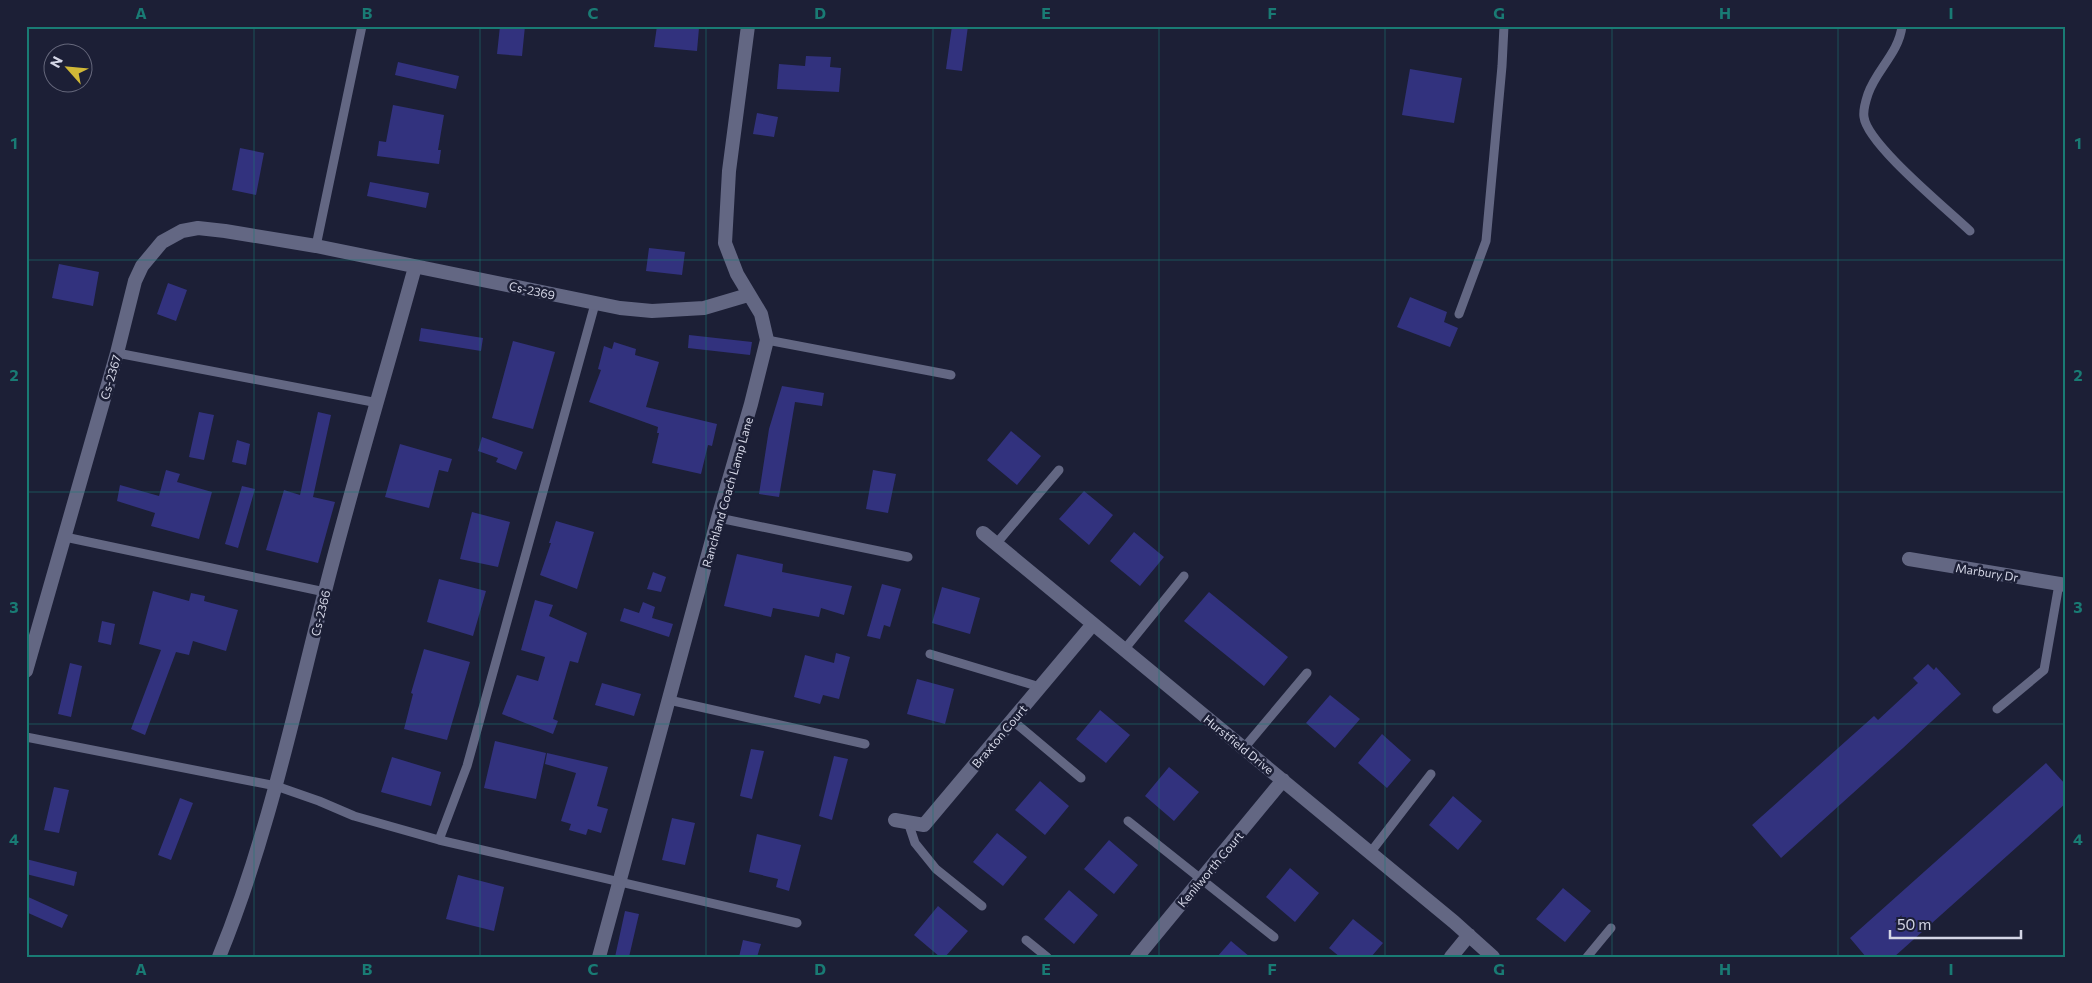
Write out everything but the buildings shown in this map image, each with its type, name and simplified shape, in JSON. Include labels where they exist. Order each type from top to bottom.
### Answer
[{"type":"street","name":"Ranchland Coach Lamp Lane","points":[[599,957],[767,340],[761,314],[736,274],[725,243],[729,171],[748,26]]},
{"type":"street","name":"Cs-2367","points":[[26,671],[117,353],[135,281],[152,252],[182,231],[198,228],[316,246]]},
{"type":"street","name":"Cs-2369","points":[[316,246],[595,304],[652,311],[683,310],[717,305],[748,294]]},
{"type":"street","name":"Cs-2366","points":[[219,957],[235,918],[276,786],[324,592],[415,267]]},
{"type":"street","name":"Hurstfield Drive","points":[[983,533],[1283,780],[1493,957]]},
{"type":"street","name":"Marbury Dr","points":[[1909,559],[2063,584]]},
{"type":"street","name":"Braxton Court","points":[[901,821],[924,825],[1093,624]]},
{"type":"street","name":"Kenilworth Court","points":[[1137,957],[1283,780]]},
{"type":"street","points":[[1451,957],[1469,935]]},
{"type":"lane","points":[[316,246],[362,26]]},
{"type":"lane","points":[[1459,314],[1486,241],[1504,26]]},
{"type":"lane","points":[[1902,26],[1893,52],[1878,73],[1867,94],[1864,117],[1874,140],[1898,165],[1970,231]]},
{"type":"lane","points":[[440,840],[467,766],[595,304]]},
{"type":"lane","points":[[767,340],[950,375]]},
{"type":"lane","points":[[117,353],[378,403]]},
{"type":"lane","points":[[996,544],[1059,470]]},
{"type":"lane","points":[[719,518],[908,557]]},
{"type":"lane","points":[[65,537],[324,592]]},
{"type":"lane","points":[[1124,650],[1184,576]]},
{"type":"lane","points":[[1997,708],[2044,670],[2063,584]]},
{"type":"lane","points":[[930,654],[1040,687]]},
{"type":"lane","points":[[1244,748],[1307,673]]},
{"type":"lane","points":[[669,700],[865,744]]},
{"type":"lane","points":[[1012,720],[1081,778]]},
{"type":"lane","points":[[26,737],[276,786],[354,816],[440,840],[797,923]]},
{"type":"lane","points":[[1370,853],[1431,774]]},
{"type":"lane","points":[[901,821],[914,843],[936,869],[982,906]]},
{"type":"lane","points":[[1128,821],[1274,937]]},
{"type":"lane","points":[[1586,957],[1611,928]]},
{"type":"lane","points":[[1026,940],[1047,957]]}]
